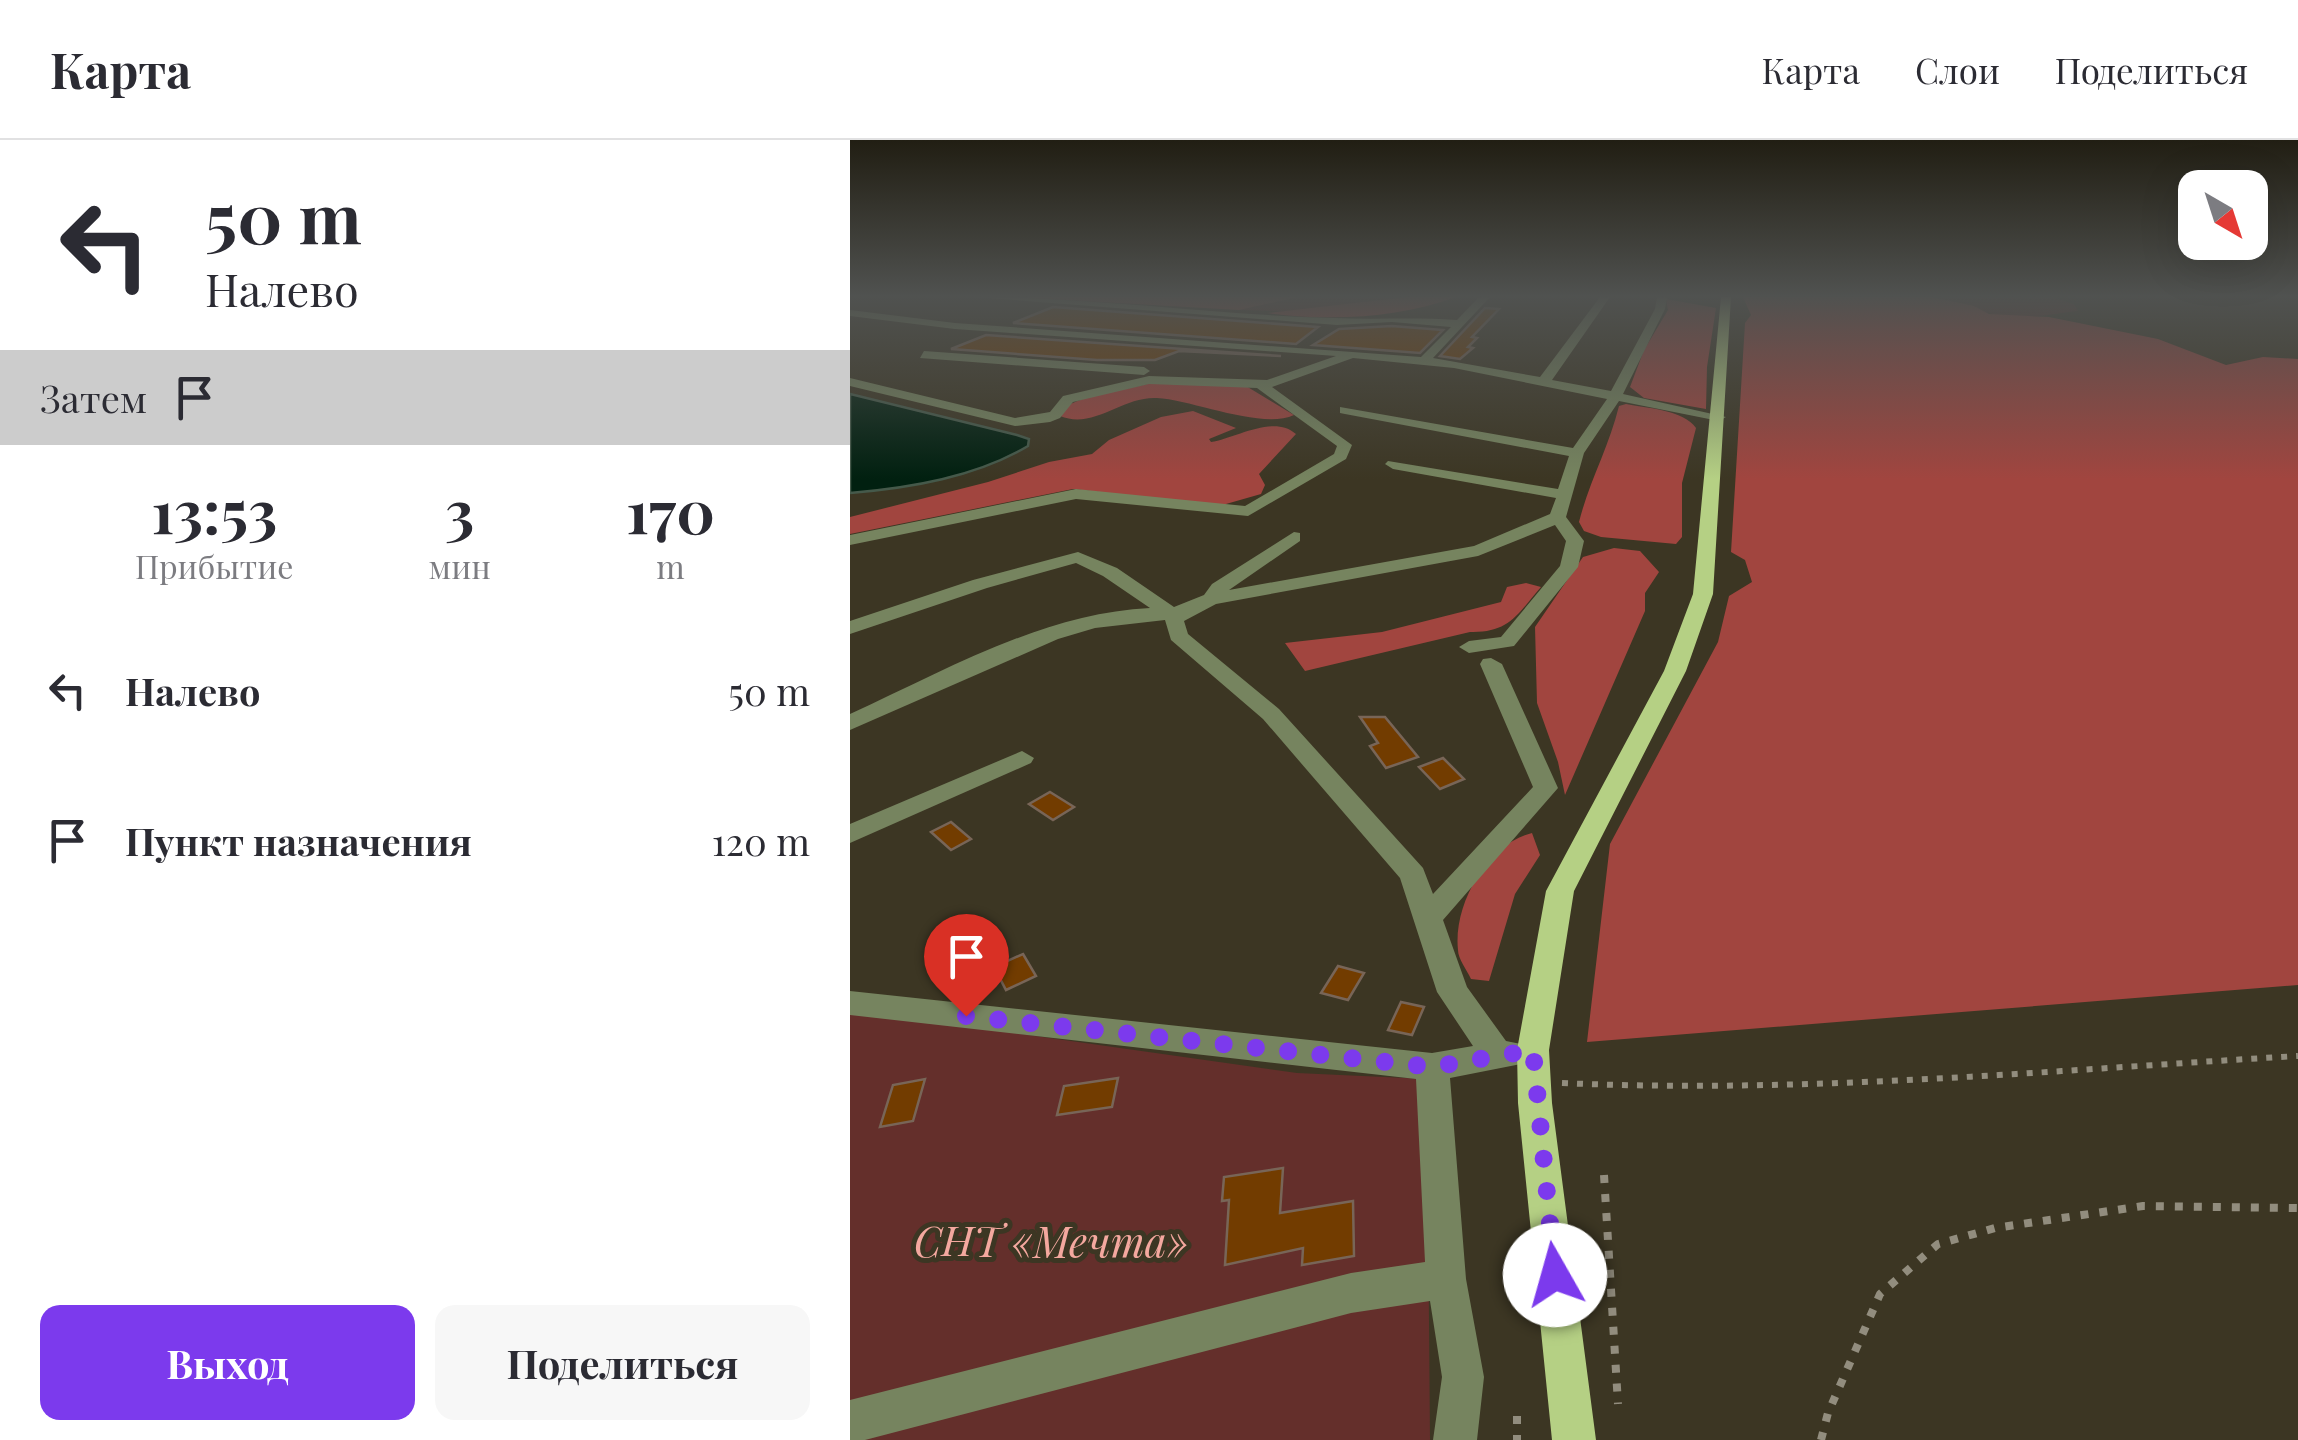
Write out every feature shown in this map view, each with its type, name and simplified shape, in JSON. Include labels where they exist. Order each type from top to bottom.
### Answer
[{"type":"main road","points":[[1574,1440],[1522,1062],[1560,891],[1676,670],[1703,594],[1722,358]]},
{"type":"street","points":[[957,358],[1119,371],[1293,376]]},
{"type":"street","points":[[850,382],[1014,422],[1045,419],[1068,399],[1149,380],[1266,384],[1343,358]]},
{"type":"street","points":[[1369,358],[1478,367],[1542,384],[1719,417]]},
{"type":"street","points":[[1422,362],[1427,358]]},
{"type":"street","points":[[1542,384],[1561,358]]},
{"type":"street","points":[[1469,647],[1507,642],[1569,567],[1575,541],[1558,517],[1562,494],[1577,453],[1615,397],[1635,358]]},
{"type":"street","points":[[850,540],[1076,494],[1248,511],[1341,456],[1346,445],[1262,386],[1266,384]]},
{"type":"street","points":[[1345,410],[1577,453]]},
{"type":"street","points":[[1393,464],[1562,494]]},
{"type":"street","points":[[850,723],[1058,632],[1117,616],[1174,613],[1211,599],[1478,551],[1558,517]]},
{"type":"street","points":[[1211,599],[1219,588],[1294,537]]},
{"type":"street","points":[[850,628],[980,584],[1078,557],[1110,572],[1174,613]]},
{"type":"street","points":[[1174,613],[1178,636],[1271,714],[1413,875],[1453,992],[1522,1062]]},
{"type":"street","points":[[1428,918],[1546,788],[1491,664]]},
{"type":"street","points":[[850,834],[1022,758]]},
{"type":"street","points":[[850,1003],[1432,1067],[1522,1062]]},
{"type":"street","points":[[1432,1067],[1446,1279],[1463,1377],[1455,1440]]},
{"type":"street","points":[[850,1422],[1351,1293],[1446,1279]]},
{"type":"path","points":[[1522,1062],[1652,1088],[1823,1084],[2298,1056]]},
{"type":"path","points":[[1604,1175],[1618,1404]]},
{"type":"path","points":[[1821,1440],[1828,1413],[1880,1294],[1938,1244],[1995,1228],[2143,1206],[2298,1208]]},
{"type":"path","points":[[1516,1416],[1517,1440]]},
{"type":"green space","name":"СНТ «Мечта»","points":[[850,1015],[887,1015],[1297,1073],[1427,1079],[1430,1440],[850,1440]]},
{"type":"shaded area","points":[[1641,358],[1708,358],[1706,409],[1644,398],[1630,387]]},
{"type":"shaded area","points":[[1743,358],[2207,358],[2226,365],[2260,358],[2298,359],[2298,985],[1587,1042],[1610,844],[1718,642],[1729,596],[1752,582],[1745,560],[1731,552]]},
{"type":"shaded area","points":[[1151,383],[1246,386],[1294,415],[1280,419],[1246,417],[1157,398],[1132,402],[1085,419],[1060,416],[1062,409],[1082,399]]},
{"type":"shaded area","points":[[850,394],[1017,435],[1029,439],[1028,446],[965,473],[850,493]]},
{"type":"shaded area","points":[[1626,404],[1683,417],[1696,428],[1682,483],[1682,537],[1676,544],[1601,537],[1584,531],[1579,522],[1619,406]]},
{"type":"shaded area","points":[[1193,411],[1236,428],[1209,439],[1211,442],[1266,427],[1287,428],[1296,434],[1259,474],[1265,485],[1261,494],[1219,506],[1073,489],[850,534],[850,517],[988,482],[1049,462],[1092,454],[1109,440],[1161,417]]},
{"type":"shaded area","points":[[1614,548],[1640,551],[1659,572],[1645,593],[1645,611],[1565,795],[1537,703],[1535,627],[1583,557]]},
{"type":"shaded area","points":[[1526,583],[1541,587],[1511,620],[1483,632],[1305,671],[1285,643],[1382,632],[1501,602],[1507,587]]},
{"type":"shaded area","points":[[1532,833],[1540,855],[1515,894],[1489,981],[1471,979],[1458,950],[1467,896],[1487,863],[1516,839]]},
{"type":"building","points":[[1066,358],[1161,358],[1155,360]]},
{"type":"building","points":[[1360,717],[1385,717],[1418,757],[1386,768],[1370,746],[1378,743]]},
{"type":"building","points":[[1443,758],[1464,779],[1440,789],[1419,767]]},
{"type":"building","points":[[1050,792],[1074,807],[1053,820],[1029,804]]},
{"type":"building","points":[[951,822],[971,839],[951,850],[931,832]]},
{"type":"building","points":[[1023,954],[1036,976],[1006,990],[994,967]]},
{"type":"building","points":[[1338,966],[1364,973],[1348,1000],[1321,993]]},
{"type":"building","points":[[1401,1002],[1424,1007],[1412,1035],[1388,1030]]},
{"type":"building","points":[[1118,1078],[1112,1107],[1057,1115],[1064,1086]]},
{"type":"building","points":[[925,1079],[913,1121],[880,1127],[893,1085]]},
{"type":"building","points":[[1283,1168],[1280,1213],[1353,1201],[1354,1256],[1302,1265],[1303,1248],[1225,1265],[1229,1200],[1222,1201],[1224,1177]]},
{"type":"route","points":[[966,1016],[1432,1067],[1533,1050],[1555,1275]]}]
